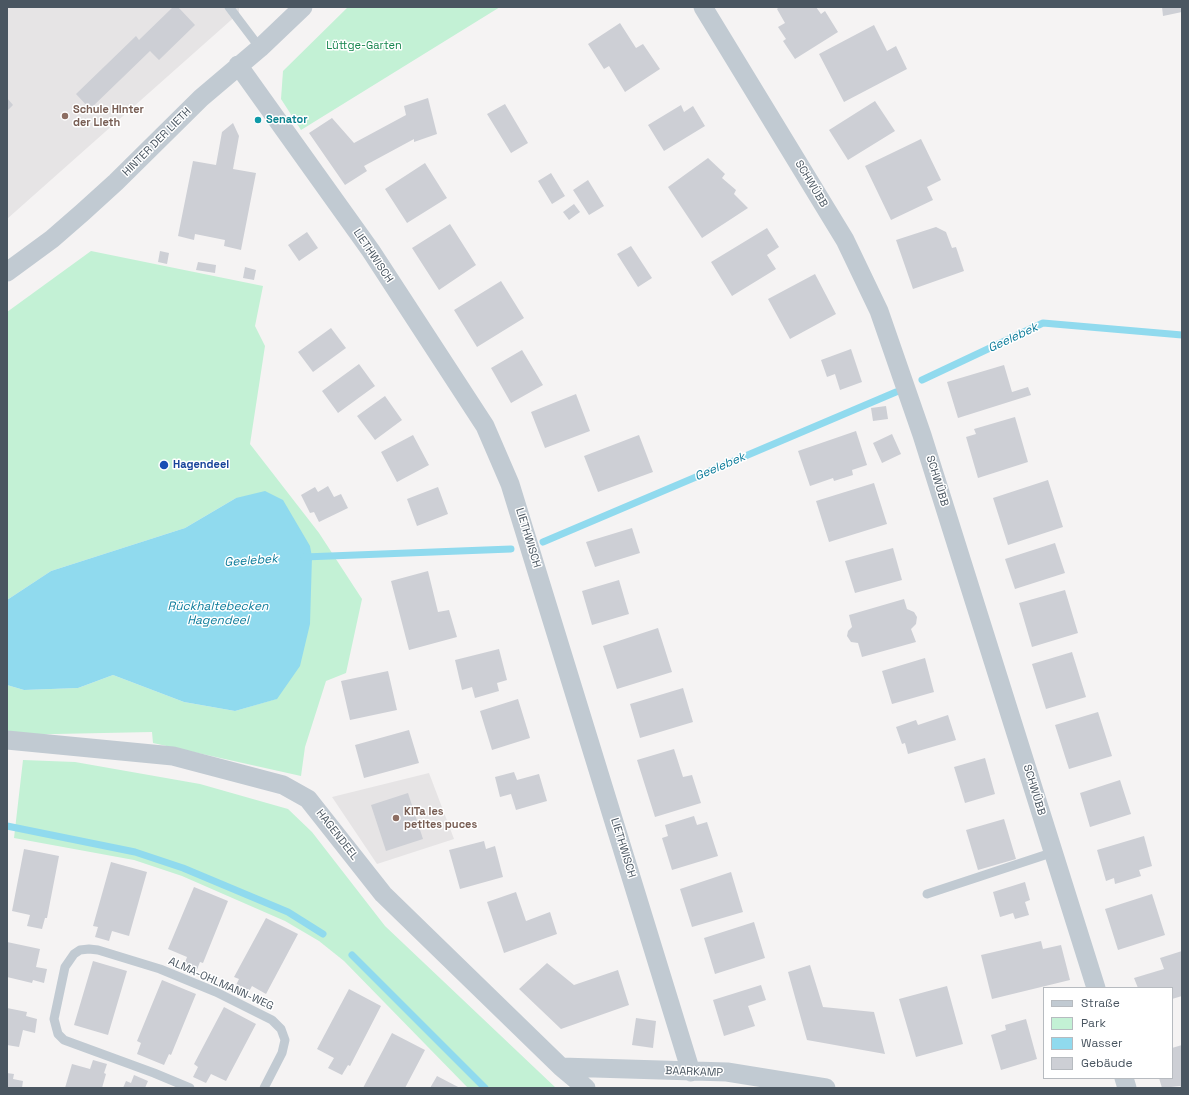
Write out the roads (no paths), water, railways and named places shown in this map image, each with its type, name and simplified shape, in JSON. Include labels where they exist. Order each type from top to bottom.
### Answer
[{"type":"street","name":"HINTER DER LIETH","points":[[7,272],[52,238],[94,202],[180,118],[238,65],[260,48],[303,7]]},
{"type":"street","name":"SCHWÜBB","points":[[703,7],[845,240],[879,311],[922,435],[1096,987]]},
{"type":"street","name":"LIETHWISCH","points":[[238,65],[371,251],[485,426],[510,484],[691,1072]]},
{"type":"street","name":"HAGENDEEL","points":[[7,740],[173,756],[283,785],[308,799],[383,894],[561,1067],[586,1088]]},
{"type":"street","name":"BAARKAMP","points":[[561,1067],[727,1072],[826,1088]]},
{"type":"lane","points":[[229,7],[260,48]]},
{"type":"lane","points":[[927,894],[1054,852]]},
{"type":"lane","name":"ALMA-OHLMANN-WEG","points":[[190,1088],[154,1072],[64,1040],[58,1034],[54,1019],[65,967],[74,954],[80,950],[89,948],[160,970],[216,992],[272,1020],[281,1029],[285,1040],[282,1053],[264,1088]]},
{"type":"water","name":"Rückhaltebecken Hagendeel","points":[[265,491],[283,500],[310,546],[312,557],[310,624],[300,666],[277,699],[235,711],[184,702],[113,675],[78,688],[24,690],[7,685],[7,600],[51,571],[185,528],[236,498]]},
{"type":"waterway","name":"Geelebek","points":[[922,380],[1043,323],[1182,335]]},
{"type":"waterway","name":"Geelebek","points":[[543,542],[896,392]]},
{"type":"waterway","name":"Geelebek","points":[[304,557],[511,549]]},
{"type":"waterway","points":[[7,826],[135,852],[183,868],[288,912],[323,934]]},
{"type":"waterway","points":[[352,955],[485,1088]]},
{"type":"place","name":"Schule Hinter der Lieth","points":[[65,116]]},
{"type":"place","name":"Senator","points":[[258,120]]},
{"type":"place","name":"Hagendeel","points":[[164,465]]},
{"type":"place","name":"KiTa les petites puces","points":[[396,818]]},
{"type":"park label","name":"Lüttge-Garten","points":[[364,46]]}]
